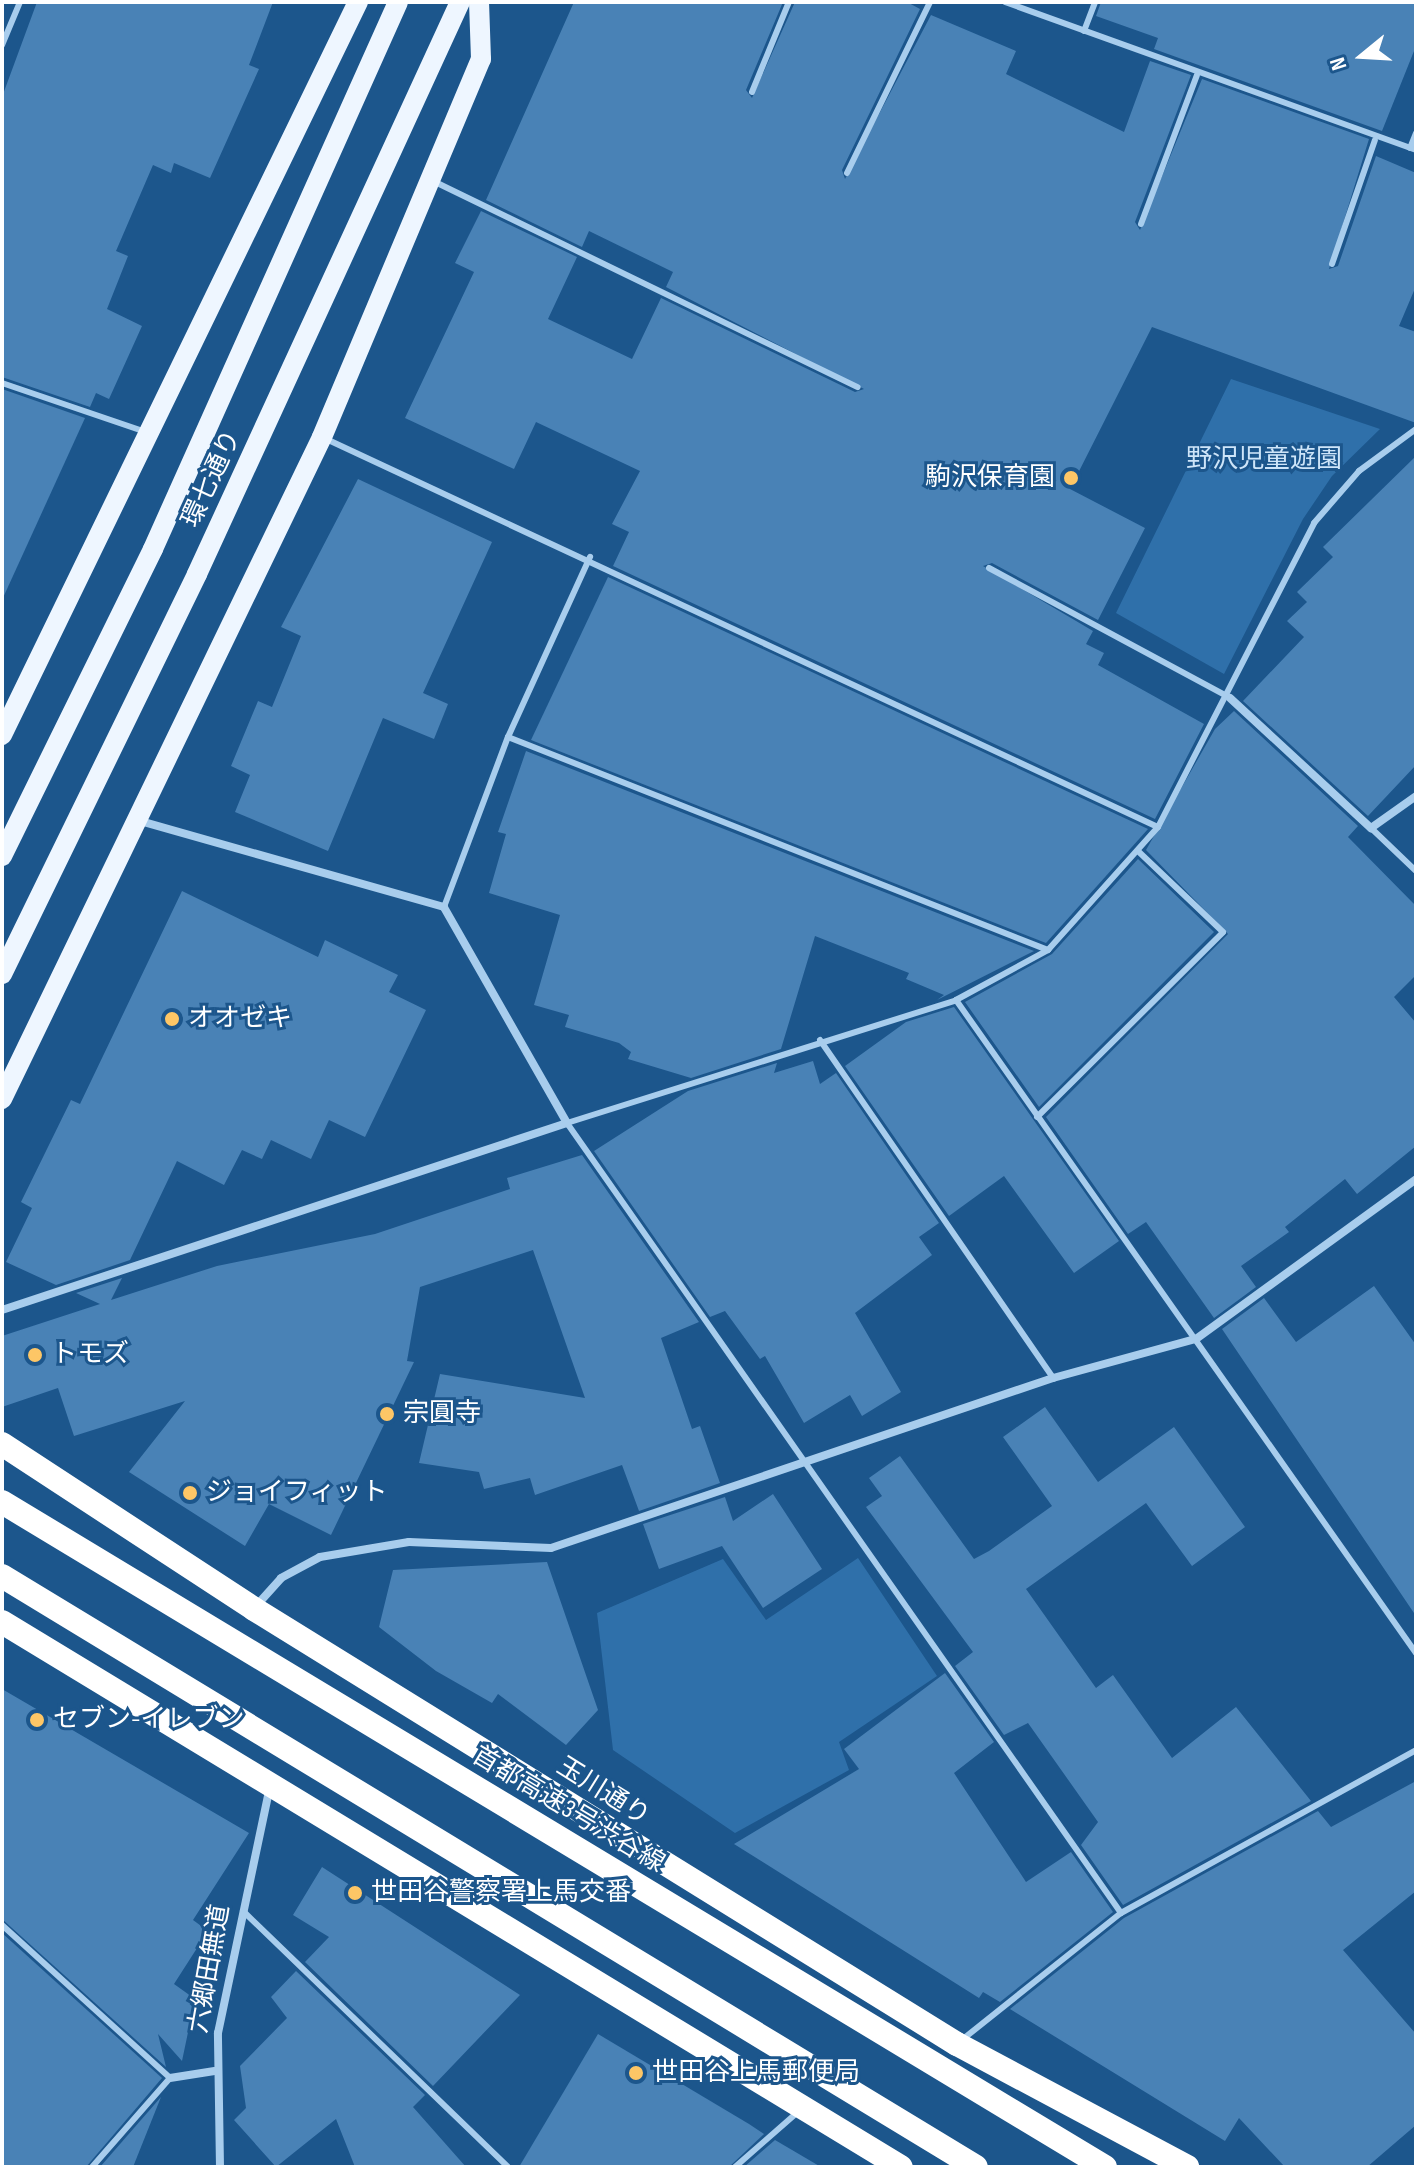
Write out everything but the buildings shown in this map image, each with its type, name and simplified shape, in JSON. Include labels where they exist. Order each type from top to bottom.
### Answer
[{"type":"highway","name":"玉川通り","points":[[2,1444],[254,1609],[957,2044],[1187,2167]]},
{"type":"highway","name":"首都高速3号渋谷線","points":[[2,1502],[1105,2167]]},
{"type":"highway","points":[[2,1576],[976,2167]]},
{"type":"highway","points":[[2,1622],[271,1780],[901,2167]]},
{"type":"main road","points":[[2,735],[358,2]]},
{"type":"main road","name":"環七通り","points":[[2,856],[153,549],[398,2]]},
{"type":"main road","name":"環七通り","points":[[2,974],[197,574],[460,2]]},
{"type":"main road","points":[[2,1099],[134,819],[322,437],[481,59],[479,2]]},
{"type":"street","points":[[1230,698],[1371,828],[1416,796]]},
{"type":"street","points":[[2,1310],[567,1123],[444,907],[134,819]]},
{"type":"street","points":[[254,1609],[281,1578],[320,1557],[409,1542],[551,1548],[1053,1378],[1196,1339],[1416,1179]]},
{"type":"street","name":"六郷田無道","points":[[220,2167],[214,2071],[241,1909],[271,1780]]},
{"type":"street","points":[[170,2078],[214,2071]]},
{"type":"lane","points":[[2,45],[20,2]]},
{"type":"lane","points":[[752,92],[789,2]]},
{"type":"lane","points":[[847,173],[930,2]]},
{"type":"lane","points":[[1005,2],[1375,140],[1413,149],[1416,133]]},
{"type":"lane","points":[[1084,31],[1095,2]]},
{"type":"lane","points":[[2,15],[12,20]]},
{"type":"lane","points":[[1141,224],[1197,75]]},
{"type":"lane","points":[[1332,264],[1375,140]]},
{"type":"lane","points":[[430,180],[858,387]]},
{"type":"lane","points":[[2,383],[147,433]]},
{"type":"lane","points":[[1121,1913],[567,1123],[820,1040],[956,1000],[1048,950],[1139,852],[1158,827],[1230,698],[1314,523],[1359,471],[1416,429]]},
{"type":"lane","points":[[322,437],[590,557],[1158,827]]},
{"type":"lane","points":[[444,907],[508,737],[590,557]]},
{"type":"lane","points":[[989,568],[1230,698]]},
{"type":"lane","points":[[508,737],[1048,950]]},
{"type":"lane","points":[[1371,828],[1416,871]]},
{"type":"lane","points":[[1037,1117],[1223,932],[1139,852]]},
{"type":"lane","points":[[956,1000],[1416,1653]]},
{"type":"lane","points":[[820,1040],[1053,1378]]},
{"type":"lane","points":[[957,2044],[1121,1913],[1416,1750]]},
{"type":"lane","points":[[241,1909],[508,2167]]},
{"type":"lane","points":[[2,1925],[170,2078],[92,2167]]},
{"type":"lane","points":[[735,2167],[803,2108]]},
{"type":"green space","name":"野沢児童遊園","points":[[1231,379],[1380,429],[1332,476],[1303,519],[1224,674],[1116,613]]},
{"type":"green space","points":[[858,1558],[937,1676],[839,1742],[849,1770],[735,1833],[613,1750],[597,1613],[723,1559],[766,1620]]},
{"type":"place","name":"駒沢保育園","points":[[1071,478]]},
{"type":"place","name":"オオゼキ","points":[[172,1019]]},
{"type":"place","name":"トモズ","points":[[35,1355]]},
{"type":"place","name":"宗圓寺","points":[[387,1414]]},
{"type":"place","name":"ジョイフィット","points":[[190,1493]]},
{"type":"place","name":"セブン-イレブン","points":[[37,1720]]},
{"type":"place","name":"世田谷警察署上馬交番","points":[[355,1893]]},
{"type":"place","name":"世田谷上馬郵便局","points":[[636,2073]]}]
